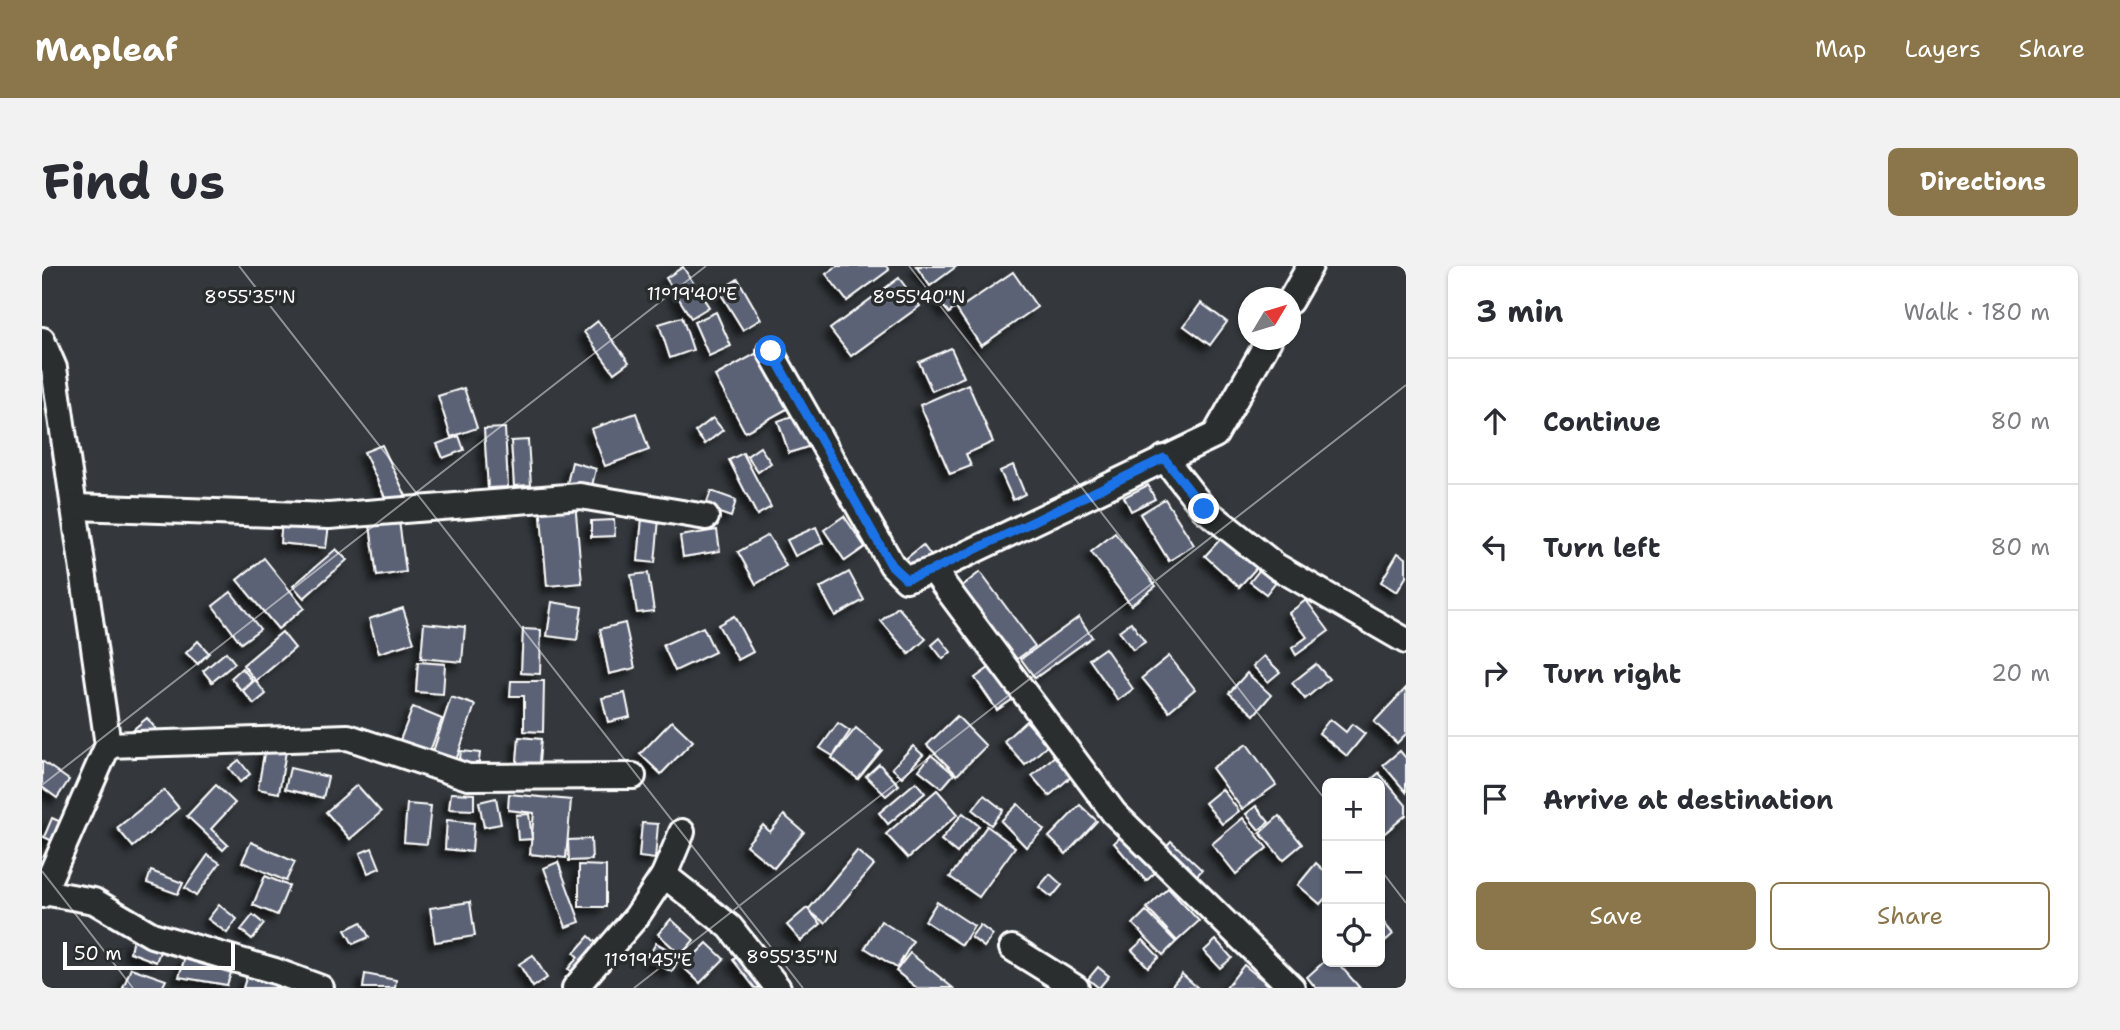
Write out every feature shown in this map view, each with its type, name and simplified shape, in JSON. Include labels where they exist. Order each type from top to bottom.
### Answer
[{"type":"street","points":[[1298,287],[1310,266]]},
{"type":"street","points":[[42,340],[54,368],[108,745],[42,894],[94,901],[152,935],[275,971],[321,988]]},
{"type":"street","points":[[771,351],[891,565],[906,579],[933,570],[1215,435],[1263,350]]},
{"type":"street","points":[[1164,458],[1204,509],[1276,566],[1406,642]]},
{"type":"street","points":[[76,507],[329,516],[580,496],[706,517]]},
{"type":"street","points":[[933,570],[1114,813],[1289,987]]},
{"type":"street","points":[[108,745],[348,737],[468,777],[633,776]]},
{"type":"street","points":[[575,988],[637,916],[664,875],[682,832]]},
{"type":"street","points":[[664,875],[730,927],[778,988]]},
{"type":"street","points":[[1012,948],[1076,988]]},
{"type":"building","points":[[837,266],[886,266],[889,270],[847,301],[826,274]]},
{"type":"building","points":[[916,266],[957,266],[930,286]]},
{"type":"building","points":[[683,267],[709,307],[691,318],[666,278]]},
{"type":"building","points":[[1013,272],[1037,307],[981,346],[957,310]]},
{"type":"building","points":[[899,278],[920,306],[851,356],[830,329]]},
{"type":"building","points":[[738,279],[761,319],[743,330],[719,291]]},
{"type":"building","points":[[950,291],[960,304],[949,313],[938,300]]},
{"type":"building","points":[[1201,303],[1227,322],[1210,345],[1184,326]]},
{"type":"building","points":[[716,312],[731,346],[709,356],[694,322]]},
{"type":"building","points":[[682,317],[693,350],[670,358],[659,324]]},
{"type":"building","points":[[598,321],[629,362],[614,373],[584,332]]},
{"type":"building","points":[[766,348],[796,404],[745,432],[715,376]]},
{"type":"building","points":[[951,348],[964,377],[932,391],[919,362]]},
{"type":"building","points":[[968,384],[993,442],[966,454],[971,466],[950,474],[920,405]]},
{"type":"building","points":[[464,388],[477,428],[451,437],[438,396]]},
{"type":"building","points":[[809,410],[820,443],[789,453],[778,421]]},
{"type":"building","points":[[636,413],[649,450],[605,466],[591,429]]},
{"type":"building","points":[[713,418],[723,430],[705,444],[695,432]]},
{"type":"building","points":[[505,428],[508,487],[488,488],[484,429]]},
{"type":"building","points":[[459,436],[464,450],[443,458],[437,444]]},
{"type":"building","points":[[528,440],[531,485],[514,486],[511,441]]},
{"type":"building","points":[[382,445],[406,496],[388,504],[364,452]]},
{"type":"building","points":[[760,447],[771,463],[758,472],[747,456]]},
{"type":"building","points":[[743,453],[771,507],[757,515],[729,460]]},
{"type":"building","points":[[572,462],[596,469],[590,494],[566,488]]},
{"type":"building","points":[[1013,465],[1025,494],[1013,500],[1000,471]]},
{"type":"building","points":[[1148,485],[1155,499],[1131,511],[1124,497]]},
{"type":"building","points":[[711,491],[736,500],[731,517],[705,508]]},
{"type":"building","points":[[1165,499],[1194,545],[1169,561],[1140,514]]},
{"type":"building","points":[[575,501],[582,583],[547,586],[540,504]]},
{"type":"building","points":[[844,516],[865,547],[845,561],[824,530]]},
{"type":"building","points":[[642,518],[659,519],[655,563],[638,561]]},
{"type":"building","points":[[282,520],[329,525],[326,548],[280,543]]},
{"type":"building","points":[[614,520],[615,536],[591,537],[591,521]]},
{"type":"building","points":[[399,521],[406,572],[377,576],[370,525]]},
{"type":"building","points":[[816,527],[823,543],[795,556],[787,540]]},
{"type":"building","points":[[717,530],[720,551],[683,557],[680,536]]},
{"type":"building","points":[[1115,533],[1156,586],[1131,605],[1091,552]]},
{"type":"building","points":[[1225,534],[1259,565],[1239,587],[1205,556]]},
{"type":"building","points":[[768,535],[786,566],[756,584],[738,552]]},
{"type":"building","points":[[923,545],[934,560],[914,576],[903,561]]},
{"type":"building","points":[[336,549],[347,560],[304,598],[293,586]]},
{"type":"building","points":[[1398,553],[1406,558],[1406,577],[1397,592],[1381,582]]},
{"type":"building","points":[[264,558],[304,608],[278,629],[237,580]]},
{"type":"building","points":[[1262,567],[1278,579],[1266,594],[1250,582]]},
{"type":"building","points":[[849,572],[864,600],[835,616],[820,588]]},
{"type":"building","points":[[980,572],[1035,646],[1016,660],[961,587]]},
{"type":"building","points":[[648,573],[654,611],[637,613],[631,575]]},
{"type":"building","points":[[231,592],[260,629],[241,643],[213,606]]},
{"type":"building","points":[[1306,600],[1329,631],[1296,655],[1292,648],[1307,637],[1289,613]]},
{"type":"building","points":[[552,602],[582,607],[577,640],[547,636]]},
{"type":"building","points":[[898,607],[926,639],[909,654],[881,621]]},
{"type":"building","points":[[403,608],[414,642],[379,653],[369,619]]},
{"type":"building","points":[[734,616],[753,652],[738,660],[718,625]]},
{"type":"building","points":[[1079,617],[1092,637],[1035,678],[1021,659]]},
{"type":"building","points":[[1131,622],[1145,642],[1133,650],[1119,631]]},
{"type":"building","points":[[424,623],[465,627],[462,662],[421,658]]},
{"type":"building","points":[[625,623],[635,668],[609,674],[600,629]]},
{"type":"building","points":[[703,627],[715,652],[675,671],[663,645]]},
{"type":"building","points":[[523,629],[541,630],[540,674],[521,673]]},
{"type":"building","points":[[282,632],[295,648],[256,681],[243,665]]},
{"type":"building","points":[[940,638],[951,652],[943,659],[932,645]]},
{"type":"building","points":[[198,641],[209,653],[198,664],[186,653]]},
{"type":"building","points":[[1105,648],[1133,689],[1118,700],[1089,659]]},
{"type":"building","points":[[226,652],[235,663],[212,682],[203,671]]},
{"type":"building","points":[[1169,656],[1195,689],[1169,711],[1142,678]]},
{"type":"building","points":[[1264,656],[1280,672],[1268,682],[1253,666]]},
{"type":"building","points":[[418,662],[445,664],[443,694],[416,692]]},
{"type":"building","points":[[996,663],[1019,695],[997,710],[975,678]]},
{"type":"building","points":[[1316,664],[1329,679],[1305,699],[1292,683]]},
{"type":"building","points":[[242,668],[252,680],[241,690],[231,678]]},
{"type":"building","points":[[1247,673],[1271,695],[1254,715],[1229,693]]},
{"type":"building","points":[[255,680],[266,694],[254,704],[243,691]]},
{"type":"building","points":[[511,681],[544,681],[543,732],[524,731],[524,696],[510,696]]},
{"type":"building","points":[[1406,688],[1406,734],[1397,743],[1374,722]]},
{"type":"building","points":[[625,693],[630,717],[608,722],[602,698]]},
{"type":"building","points":[[451,697],[475,705],[453,769],[430,761]]},
{"type":"building","points":[[413,707],[442,719],[427,759],[397,748]]},
{"type":"building","points":[[957,716],[986,746],[957,775],[927,745]]},
{"type":"building","points":[[147,718],[156,729],[138,744],[129,733]]},
{"type":"building","points":[[1330,719],[1346,732],[1352,724],[1365,734],[1347,756],[1319,733]]},
{"type":"building","points":[[672,721],[693,741],[661,774],[640,754]]},
{"type":"building","points":[[1026,721],[1048,745],[1025,765],[1004,741]]},
{"type":"building","points":[[838,723],[850,731],[833,756],[820,748]]},
{"type":"building","points":[[856,728],[882,750],[858,779],[832,758]]},
{"type":"building","points":[[519,737],[541,739],[538,775],[516,773]]},
{"type":"building","points":[[1247,744],[1276,785],[1242,809],[1212,768]]},
{"type":"building","points":[[913,746],[923,755],[902,777],[892,768]]},
{"type":"building","points":[[265,748],[286,751],[279,793],[258,789]]},
{"type":"building","points":[[461,751],[480,753],[478,768],[459,766]]},
{"type":"building","points":[[1400,751],[1406,758],[1406,792],[1383,765]]},
{"type":"building","points":[[1057,754],[1074,774],[1049,796],[1032,776]]},
{"type":"building","points":[[931,755],[954,774],[942,788],[919,770]]},
{"type":"building","points":[[239,760],[250,774],[240,782],[229,768]]},
{"type":"building","points":[[42,761],[69,780],[57,798],[42,787]]},
{"type":"building","points":[[879,764],[899,785],[886,796],[866,776]]},
{"type":"building","points":[[290,768],[328,777],[323,798],[285,789]]},
{"type":"building","points":[[1385,780],[1406,805],[1406,815],[1385,833]]},
{"type":"building","points":[[916,782],[925,793],[888,824],[879,813]]},
{"type":"building","points":[[216,785],[235,803],[211,829],[228,845],[223,850],[187,816]]},
{"type":"building","points":[[357,785],[381,812],[350,839],[326,812]]},
{"type":"building","points":[[1222,789],[1239,811],[1222,824],[1205,803]]},
{"type":"building","points":[[164,790],[179,808],[133,847],[117,828]]},
{"type":"building","points":[[937,790],[958,814],[908,858],[886,834]]},
{"type":"building","points":[[451,793],[474,794],[474,810],[449,809]]},
{"type":"building","points":[[509,794],[571,800],[566,858],[530,854],[534,813],[508,810]]},
{"type":"building","points":[[984,795],[1003,810],[991,825],[973,810]]},
{"type":"building","points":[[496,798],[501,824],[484,827],[479,802]]},
{"type":"building","points":[[407,804],[431,806],[427,844],[404,842]]},
{"type":"building","points":[[1018,804],[1044,830],[1026,847],[1001,821]]},
{"type":"building","points":[[1080,805],[1097,821],[1066,854],[1049,837]]},
{"type":"building","points":[[1256,806],[1269,822],[1259,830],[1246,814]]},
{"type":"building","points":[[963,813],[979,826],[957,853],[941,840]]},
{"type":"building","points":[[529,814],[532,839],[518,840],[516,815]]},
{"type":"building","points":[[784,815],[804,832],[774,868],[746,845],[763,825],[770,832]]},
{"type":"building","points":[[1279,816],[1302,844],[1283,860],[1260,833]]},
{"type":"building","points":[[52,818],[79,830],[70,849],[44,837]]},
{"type":"building","points":[[1243,818],[1267,848],[1236,874],[1212,844]]},
{"type":"building","points":[[447,820],[474,823],[472,852],[445,849]]},
{"type":"building","points":[[642,823],[658,824],[655,859],[639,857]]},
{"type":"building","points":[[987,826],[1015,847],[979,897],[950,877]]},
{"type":"building","points":[[1125,833],[1157,871],[1146,881],[1114,843]]},
{"type":"building","points":[[591,839],[592,860],[569,861],[568,840]]},
{"type":"building","points":[[1171,841],[1202,870],[1190,883],[1159,854]]},
{"type":"building","points":[[251,842],[295,862],[286,881],[242,862]]},
{"type":"building","points":[[372,848],[380,868],[368,873],[360,853]]},
{"type":"building","points":[[857,851],[874,865],[825,923],[808,910]]},
{"type":"building","points":[[208,855],[220,863],[196,896],[185,888]]},
{"type":"building","points":[[558,862],[580,922],[566,927],[544,868]]},
{"type":"building","points":[[1316,863],[1322,868],[1322,902],[1320,904],[1298,885]]},
{"type":"building","points":[[579,865],[606,866],[606,907],[579,907]]},
{"type":"building","points":[[151,871],[183,883],[178,894],[147,883]]},
{"type":"building","points":[[1050,874],[1062,885],[1052,897],[1039,887]]},
{"type":"building","points":[[265,876],[289,886],[277,915],[253,905]]},
{"type":"building","points":[[1168,888],[1199,921],[1177,941],[1147,908]]},
{"type":"building","points":[[470,902],[475,936],[435,942],[430,908]]},
{"type":"building","points":[[937,902],[974,926],[962,945],[925,921]]},
{"type":"building","points":[[219,905],[237,919],[227,933],[208,919]]},
{"type":"building","points":[[807,908],[821,924],[801,941],[787,925]]},
{"type":"building","points":[[1146,911],[1176,942],[1163,955],[1133,924]]},
{"type":"building","points":[[253,915],[264,924],[252,939],[241,930]]},
{"type":"building","points":[[671,919],[694,940],[681,955],[658,934]]},
{"type":"building","points":[[881,921],[913,941],[897,968],[865,948]]},
{"type":"building","points":[[361,922],[369,937],[353,944],[345,930]]},
{"type":"building","points":[[1385,924],[1393,934],[1385,941]]},
{"type":"building","points":[[980,925],[993,935],[984,947],[971,937]]},
{"type":"building","points":[[589,936],[607,953],[582,981],[568,969],[578,957],[574,953]]},
{"type":"building","points":[[133,938],[161,949],[156,962],[130,952]]},
{"type":"building","points":[[1143,940],[1159,957],[1148,967],[1132,950]]},
{"type":"building","points":[[1216,940],[1232,958],[1220,968],[1204,951]]},
{"type":"building","points":[[656,943],[680,956],[672,972],[647,959]]},
{"type":"building","points":[[707,943],[724,959],[700,983],[683,967]]},
{"type":"building","points":[[745,950],[763,988],[755,988],[733,960]]},
{"type":"building","points":[[910,953],[953,988],[917,988],[896,971]]},
{"type":"building","points":[[533,955],[547,978],[533,987],[519,964]]},
{"type":"building","points":[[185,957],[233,967],[227,985],[179,977]]},
{"type":"building","points":[[1322,964],[1322,967],[1341,967],[1360,988],[1316,988],[1307,977]]},
{"type":"building","points":[[1244,965],[1271,987],[1226,988]]},
{"type":"building","points":[[1098,967],[1109,976],[1099,988],[1088,979]]},
{"type":"building","points":[[131,968],[166,980],[162,988],[123,988]]},
{"type":"building","points":[[365,974],[396,980],[395,988],[363,988]]},
{"type":"building","points":[[1182,974],[1198,988],[1170,988]]},
{"type":"building","points":[[247,975],[283,988],[243,988]]},
{"type":"route","points":[[771,351],[891,565],[906,579],[933,570],[1164,458],[1204,509]]}]
